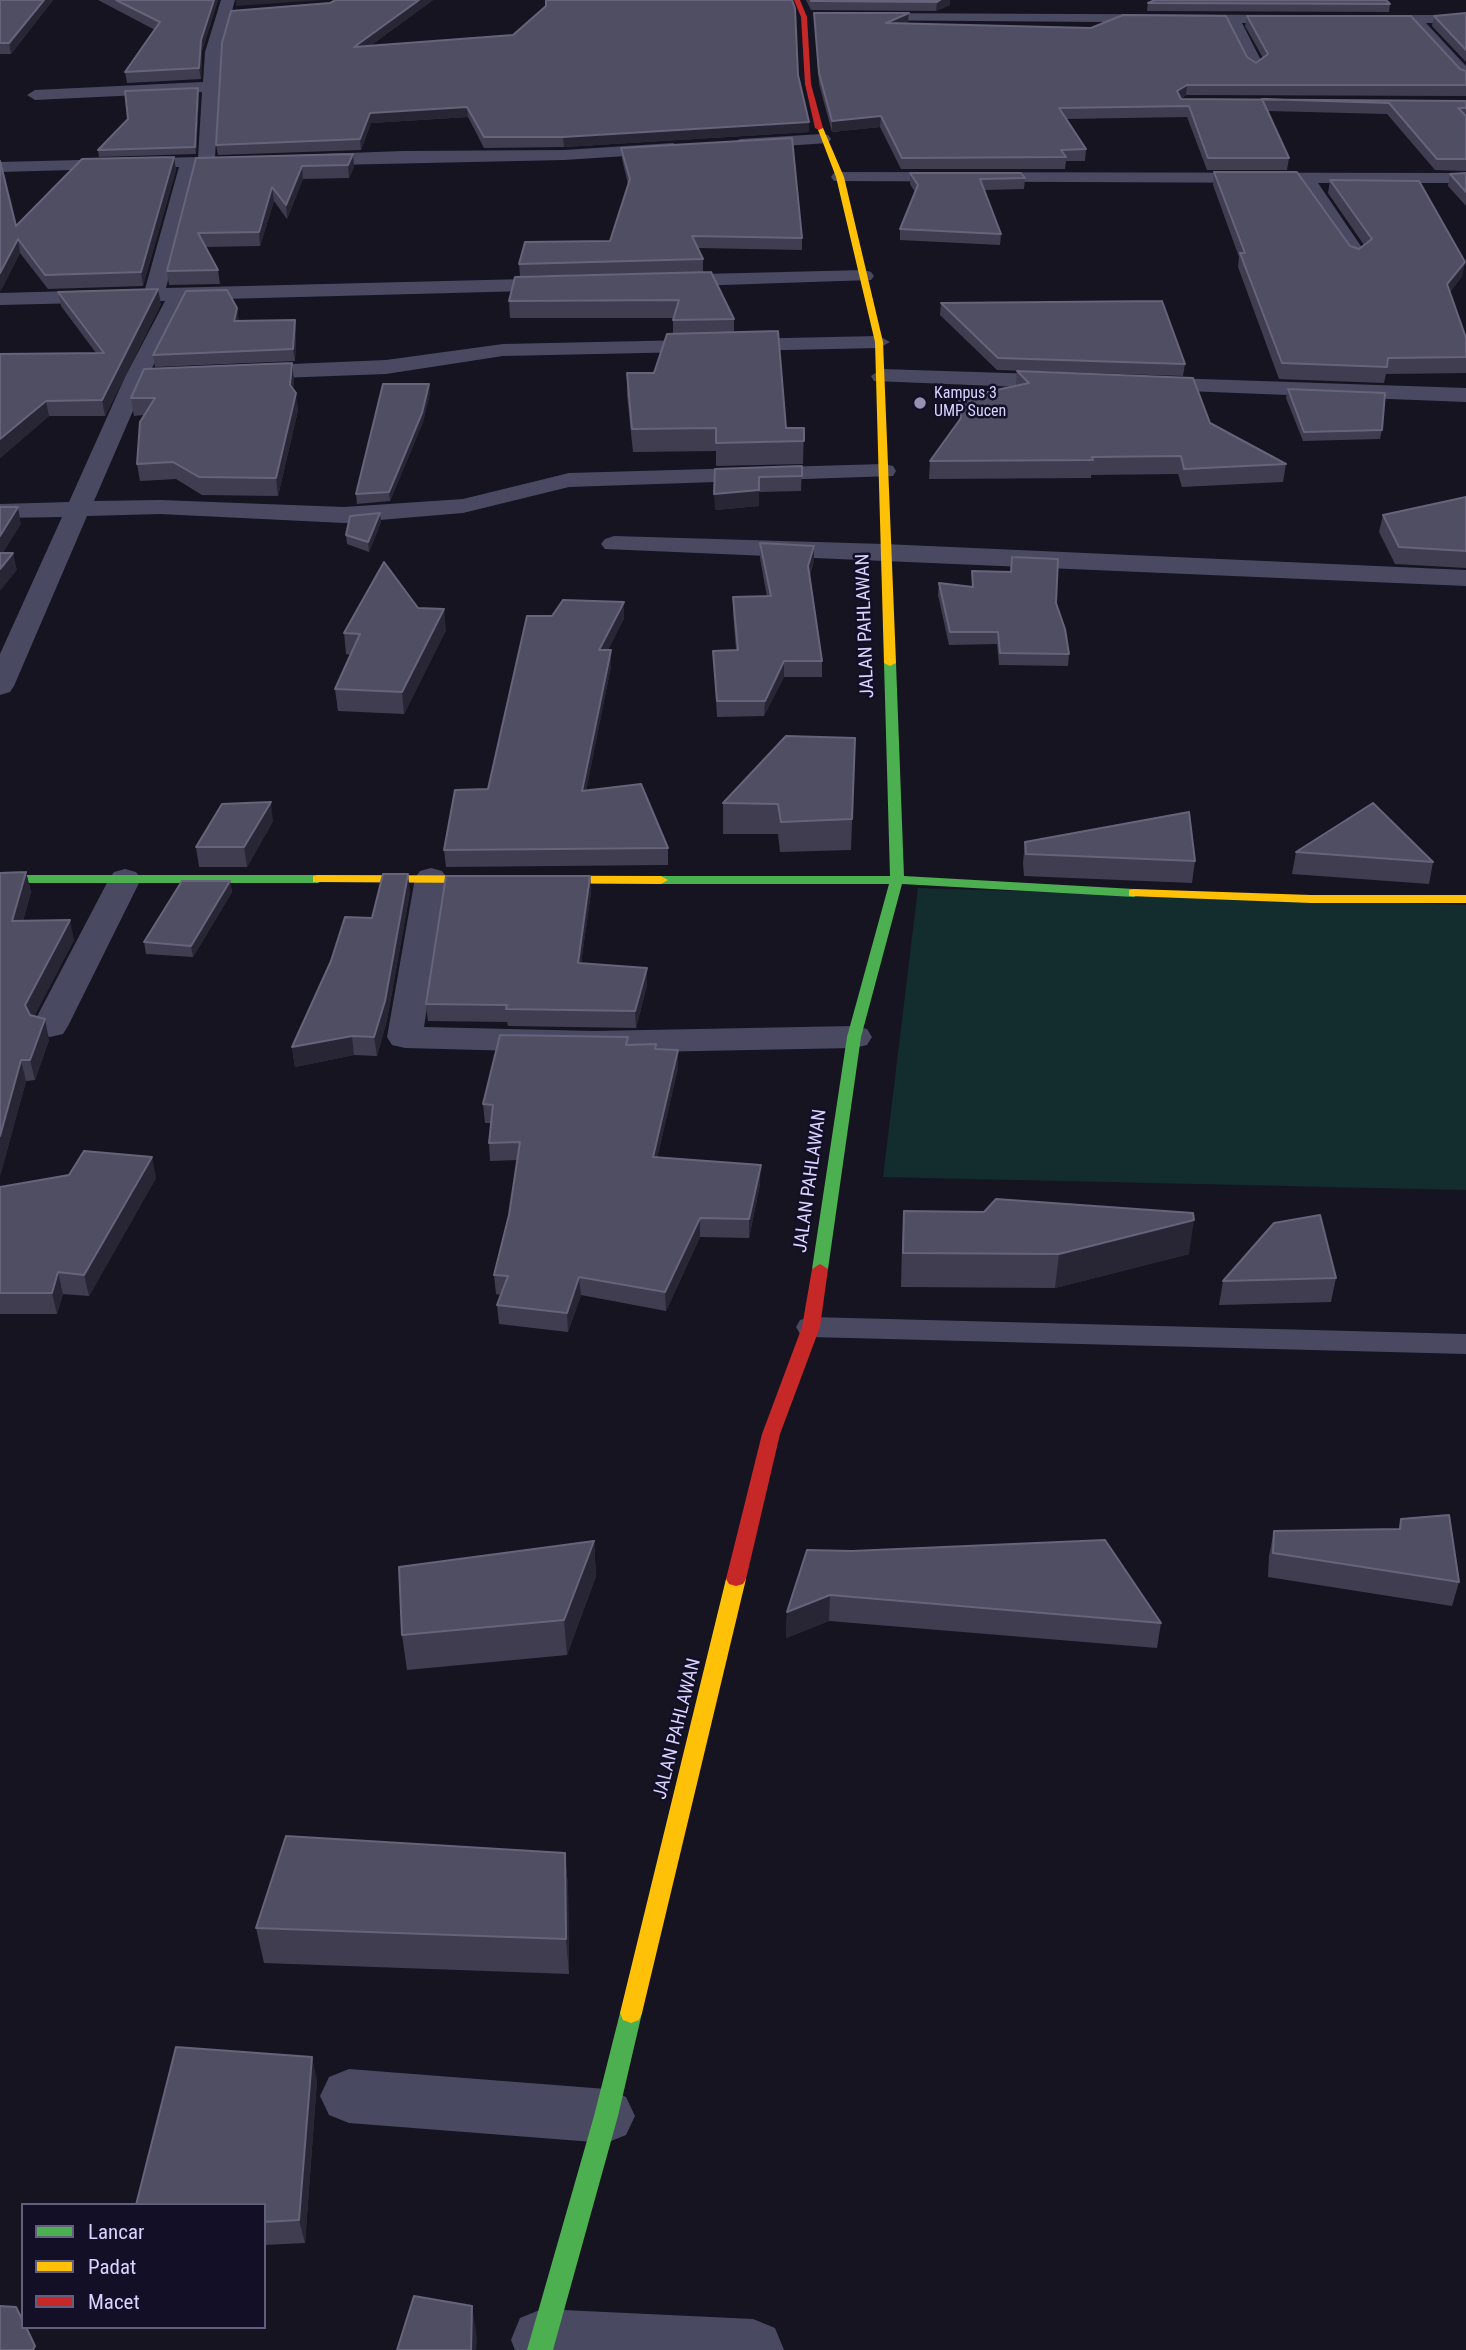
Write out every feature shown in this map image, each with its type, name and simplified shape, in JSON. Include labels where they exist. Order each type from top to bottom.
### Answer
[{"type":"main road","name":"JALAN PAHLAWAN","points":[[541,2345],[606,2116],[771,1434],[811,1327],[854,1037],[897,880],[879,342],[840,177],[822,139],[808,83],[810,17],[797,0]]},
{"type":"main road","points":[[0,879],[897,880],[1065,891],[1311,899],[1466,899]]},
{"type":"street","points":[[154,295],[198,162],[213,52],[229,9]]},
{"type":"street","points":[[843,17],[1310,19]]},
{"type":"street","points":[[909,18],[912,36]]},
{"type":"street","points":[[1232,19],[1256,66]]},
{"type":"street","points":[[1350,19],[1466,19]]},
{"type":"street","points":[[1415,20],[1466,75]]},
{"type":"street","points":[[35,95],[210,87]]},
{"type":"street","points":[[727,145],[822,139]]},
{"type":"street","points":[[0,167],[403,156],[564,155],[687,147]]},
{"type":"street","points":[[840,177],[1466,178]]},
{"type":"street","points":[[1305,178],[1357,255]]},
{"type":"street","points":[[645,282],[864,276]]},
{"type":"street","points":[[0,299],[590,283]]},
{"type":"street","points":[[0,686],[136,377],[178,295]]},
{"type":"street","points":[[136,377],[386,367],[503,350],[879,342]]},
{"type":"street","points":[[882,376],[1090,382]]},
{"type":"street","points":[[1118,383],[1466,395]]},
{"type":"street","points":[[0,511],[160,507],[344,515],[463,506],[569,480],[884,471]]},
{"type":"street","points":[[614,544],[884,552],[1301,573],[1466,578]]},
{"type":"street","points":[[51,1026],[125,878]]},
{"type":"street","points":[[431,878],[405,1037],[594,1042],[854,1037]]},
{"type":"street","points":[[349,2096],[606,2116]]},
{"type":"street","points":[[541,2345],[752,2350]]},
{"type":"lane","points":[[811,1327],[1466,1343]]},
{"type":"green space","points":[[918,888],[1466,905],[1466,1190],[883,1177]]},
{"type":"building","points":[[0,0],[44,0],[9,43],[0,43]]},
{"type":"building","points":[[116,0],[214,0],[201,40],[199,68],[125,72],[160,22]]},
{"type":"building","points":[[336,0],[419,0],[354,47],[513,35],[546,6],[546,0],[792,0],[795,8],[798,75],[809,122],[563,137],[484,137],[467,107],[370,113],[360,139],[216,145],[222,43],[231,11],[330,3]]},
{"type":"building","points":[[811,0],[940,0],[937,2]]},
{"type":"building","points":[[1155,0],[1386,0],[1390,4],[1148,3]]},
{"type":"building","points":[[814,13],[909,13],[886,23],[1091,28],[1123,15],[1226,16],[1247,57],[1256,63],[1268,54],[1247,16],[1411,16],[1460,69],[1466,71],[1466,85],[1187,85],[1177,91],[1181,99],[1262,100],[1289,158],[1208,158],[1189,106],[1059,108],[1086,149],[1061,150],[1066,157],[902,158],[881,116],[832,121],[819,73]]},
{"type":"building","points":[[1466,13],[1466,50],[1434,16]]},
{"type":"building","points":[[198,88],[195,147],[98,150],[128,119],[125,91]]},
{"type":"building","points":[[1285,100],[1466,101],[1466,108],[1458,108],[1466,116],[1466,159],[1437,159],[1389,103]]},
{"type":"building","points":[[792,138],[802,238],[692,236],[703,259],[519,264],[525,242],[610,241],[630,179],[621,148]]},
{"type":"building","points":[[353,154],[348,165],[302,166],[286,205],[272,187],[259,232],[198,233],[218,270],[167,271],[196,158]]},
{"type":"building","points":[[174,157],[141,272],[45,275],[18,239],[0,273],[0,161],[16,226],[82,159]]},
{"type":"building","points":[[1214,172],[1297,172],[1350,246],[1359,249],[1372,239],[1330,180],[1419,181],[1465,262],[1447,284],[1466,338],[1466,357],[1388,358],[1387,367],[1282,363],[1240,253],[1245,253]]},
{"type":"building","points":[[910,173],[1021,173],[1025,178],[980,179],[1001,234],[900,229],[918,185]]},
{"type":"building","points":[[1466,173],[1466,192],[1450,174]]},
{"type":"building","points":[[711,272],[734,319],[673,320],[679,300],[509,301],[515,277]]},
{"type":"building","points":[[158,289],[102,400],[46,401],[0,439],[0,354],[104,353],[58,292]]},
{"type":"building","points":[[227,290],[237,308],[234,321],[295,320],[293,349],[153,355],[186,291]]},
{"type":"building","points":[[1162,301],[1185,364],[998,358],[941,303]]},
{"type":"building","points":[[778,331],[786,428],[804,428],[804,441],[716,443],[716,428],[632,429],[627,373],[654,373],[667,334]]},
{"type":"building","points":[[292,363],[290,385],[296,393],[276,478],[199,477],[173,462],[137,464],[140,422],[155,398],[131,398],[144,369]]},
{"type":"building","points":[[1017,371],[1193,378],[1210,423],[1286,464],[1184,469],[1181,456],[1092,457],[1093,460],[930,461],[961,418],[959,398],[1029,383]]},
{"type":"building","points":[[383,384],[429,384],[422,413],[389,492],[356,494]]},
{"type":"building","points":[[1288,389],[1385,393],[1382,430],[1304,432]]},
{"type":"building","points":[[802,466],[802,476],[759,477],[759,490],[714,494],[715,469]]},
{"type":"building","points":[[1466,497],[1466,551],[1399,547],[1383,515]]},
{"type":"building","points":[[0,507],[18,507],[0,536]]},
{"type":"building","points":[[380,513],[368,542],[346,535],[350,516]]},
{"type":"building","points":[[760,543],[814,546],[808,566],[822,661],[784,661],[765,701],[717,701],[713,651],[738,650],[733,597],[771,596]]},
{"type":"building","points":[[0,553],[13,553],[0,569]]},
{"type":"building","points":[[1012,557],[1058,559],[1056,603],[1065,629],[1069,654],[1000,653],[998,632],[950,632],[939,583],[973,587],[972,571],[1011,572]]},
{"type":"building","points":[[384,562],[418,608],[444,609],[402,692],[335,689],[360,634],[344,633]]},
{"type":"building","points":[[563,600],[624,602],[599,650],[611,650],[582,791],[641,784],[668,848],[444,850],[455,790],[488,789],[527,616],[552,616]]},
{"type":"building","points":[[786,736],[855,738],[852,819],[781,822],[778,804],[723,803]]},
{"type":"building","points":[[271,802],[244,847],[196,847],[222,804]]},
{"type":"building","points":[[1373,803],[1433,862],[1296,852]]},
{"type":"building","points":[[1189,812],[1195,861],[1026,854],[1025,842]]},
{"type":"building","points":[[26,872],[12,921],[70,920],[25,1005],[30,1015],[45,1019],[30,1060],[21,1060],[0,1136],[0,873]]},
{"type":"building","points":[[383,874],[408,874],[385,1001],[374,1037],[352,1036],[292,1047],[331,961],[345,917],[372,918]]},
{"type":"building","points":[[446,876],[590,876],[578,963],[647,968],[635,1011],[506,1009],[507,1005],[426,1004]]},
{"type":"building","points":[[182,881],[230,881],[191,946],[144,942]]},
{"type":"building","points":[[500,1035],[628,1037],[626,1045],[656,1044],[655,1049],[678,1050],[653,1157],[761,1165],[749,1219],[700,1218],[665,1292],[579,1277],[567,1313],[497,1305],[508,1276],[494,1275],[509,1215],[520,1142],[489,1143],[493,1105],[483,1104]]},
{"type":"building","points":[[84,1151],[152,1157],[84,1275],[58,1272],[52,1293],[0,1293],[0,1187],[69,1175]]},
{"type":"building","points":[[996,1199],[1193,1213],[1194,1220],[1059,1254],[903,1253],[904,1211],[984,1212]]},
{"type":"building","points":[[1320,1215],[1336,1278],[1223,1281],[1274,1223]]},
{"type":"building","points":[[1449,1515],[1459,1582],[1273,1553],[1274,1531],[1400,1529],[1401,1519]]},
{"type":"building","points":[[1105,1540],[1161,1623],[830,1595],[787,1612],[807,1550],[852,1551]]},
{"type":"building","points":[[594,1541],[564,1620],[402,1635],[399,1567]]},
{"type":"building","points":[[286,1836],[565,1853],[566,1939],[256,1928]]},
{"type":"building","points":[[176,2047],[312,2057],[299,2220],[266,2222],[266,2203],[137,2203]]},
{"type":"building","points":[[414,2296],[472,2306],[471,2350],[397,2350]]},
{"type":"building","points":[[0,2306],[16,2307],[21,2317],[21,2329],[27,2329],[35,2346],[33,2350],[0,2350]]},
{"type":"traffic: fast","points":[[820,1269],[854,1037],[897,880],[890,663]]},
{"type":"traffic: fast","points":[[0,879],[318,879]]},
{"type":"traffic: fast","points":[[661,880],[897,880],[1134,893]]},
{"type":"traffic: fast","points":[[540,2350],[606,2116],[631,2013]]},
{"type":"traffic: slow","points":[[819,128],[840,177],[879,342],[890,663]]},
{"type":"traffic: slow","points":[[318,879],[661,880]]},
{"type":"traffic: slow","points":[[1134,893],[1311,899],[1466,899]]},
{"type":"traffic: slow","points":[[631,2013],[736,1579]]},
{"type":"traffic: jam","points":[[797,0],[804,17],[808,84],[819,128]]},
{"type":"traffic: jam","points":[[736,1579],[771,1434],[811,1327],[820,1269]]},
{"type":"place","name":"Kampus 3 UMP Sucen","points":[[920,403]]}]
